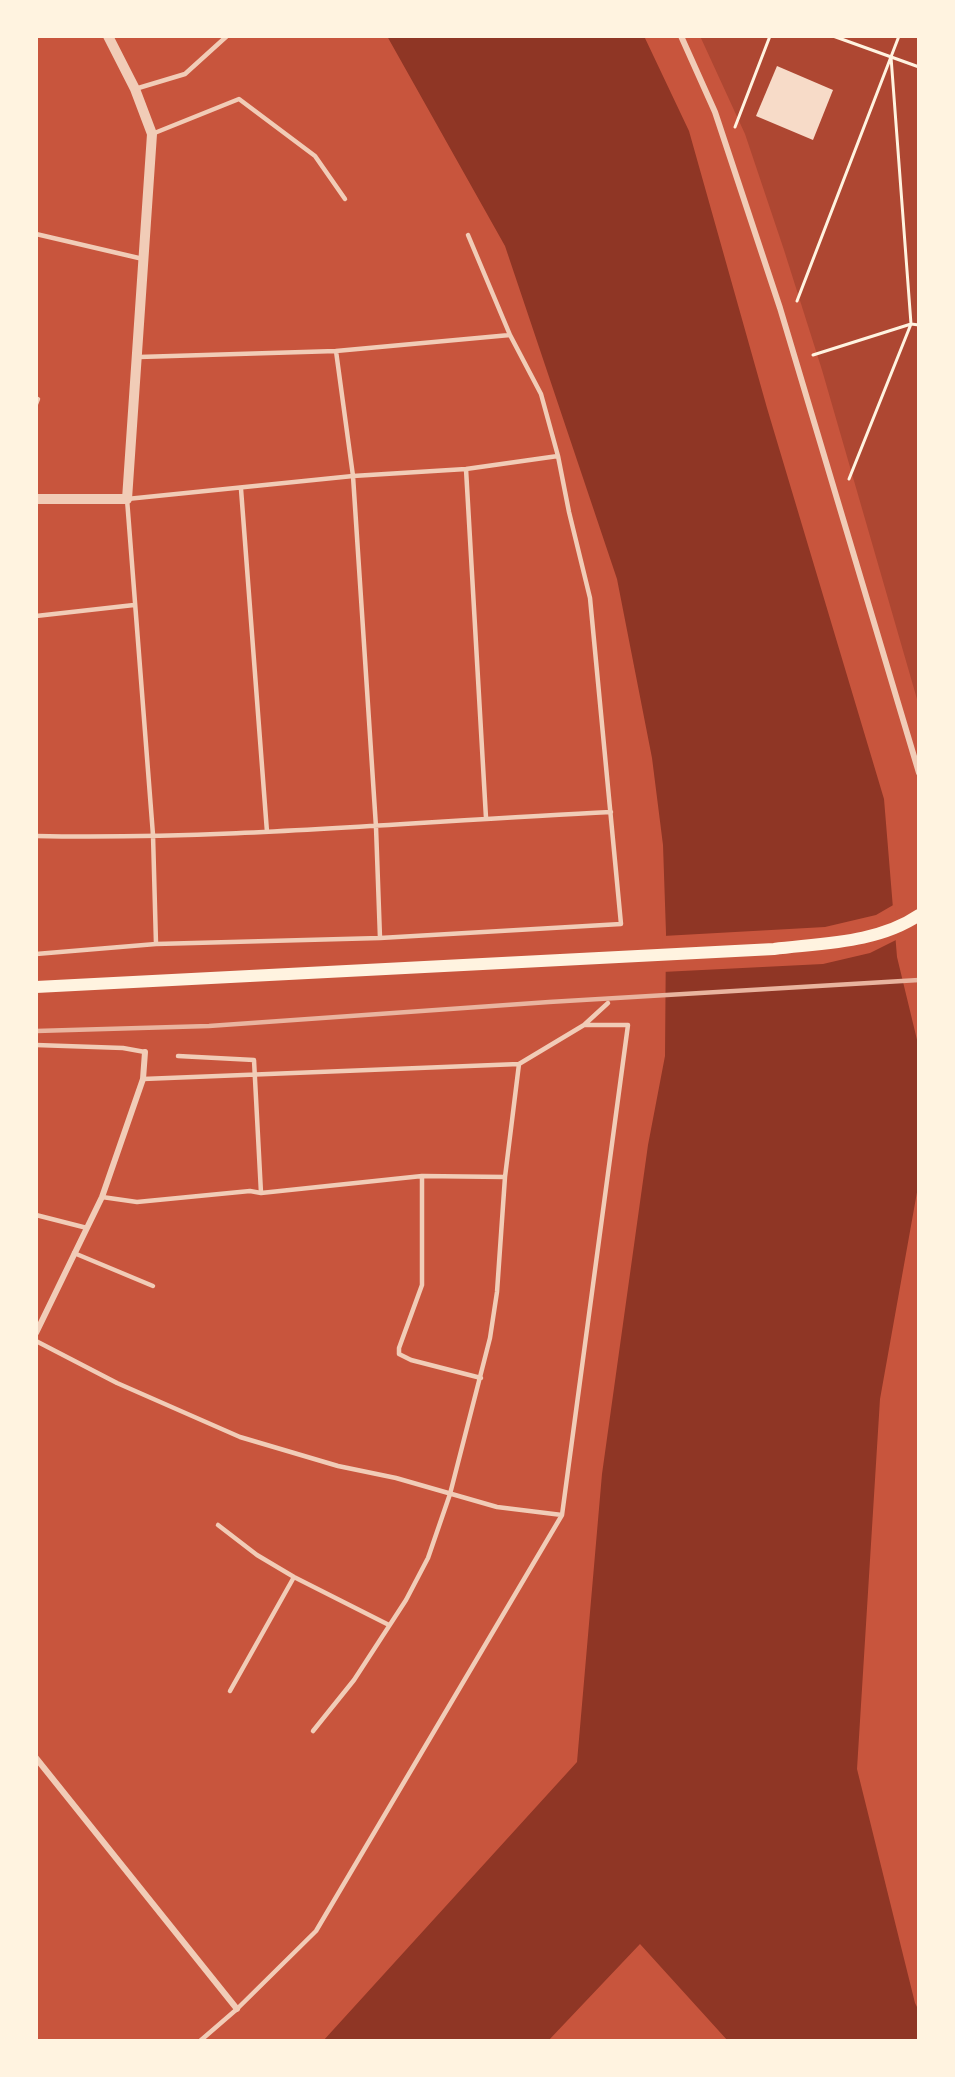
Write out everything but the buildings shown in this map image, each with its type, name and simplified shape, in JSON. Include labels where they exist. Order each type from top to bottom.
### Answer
[{"type":"main road","points":[[36,987],[774,949],[864,938],[905,925],[919,915]]},
{"type":"street","points":[[36,499],[127,499],[152,134],[135,89],[108,36]]},
{"type":"street","points":[[681,36],[715,112],[780,308],[919,773]]},
{"type":"street","points":[[36,1333],[102,1197],[144,1079],[145,1052]]},
{"type":"street","points":[[36,1758],[237,2009]]},
{"type":"lane","points":[[135,89],[185,74],[227,36]]},
{"type":"lane","points":[[152,134],[239,99],[315,156],[345,199]]},
{"type":"lane","points":[[36,234],[143,259]]},
{"type":"lane","points":[[36,954],[156,944],[380,938],[621,924],[590,598],[558,456],[541,394],[510,335],[468,235]]},
{"type":"lane","points":[[136,357],[336,351],[510,335]]},
{"type":"lane","points":[[336,351],[353,477],[380,938]]},
{"type":"lane","points":[[156,944],[153,835],[127,499],[353,477],[466,469],[558,456]]},
{"type":"lane","points":[[466,469],[486,818]]},
{"type":"lane","points":[[241,489],[267,832]]},
{"type":"lane","points":[[36,616],[134,605]]},
{"type":"lane","points":[[36,836],[267,832],[611,812]]},
{"type":"lane","points":[[144,1079],[519,1064],[584,1025],[608,1003]]},
{"type":"lane","points":[[200,2041],[237,2009],[316,1931],[562,1515],[628,1025],[584,1025]]},
{"type":"lane","points":[[36,1045],[123,1048],[145,1052]]},
{"type":"lane","points":[[178,1056],[255,1060],[261,1192]]},
{"type":"lane","points":[[313,1731],[354,1680],[406,1600],[428,1558],[450,1494],[490,1338],[497,1292],[505,1177],[519,1064]]},
{"type":"lane","points":[[102,1197],[137,1202],[422,1176],[505,1177]]},
{"type":"lane","points":[[422,1176],[422,1285],[399,1348],[399,1354],[411,1360],[481,1378]]},
{"type":"lane","points":[[36,1215],[87,1228]]},
{"type":"lane","points":[[74,1253],[153,1286]]},
{"type":"lane","points":[[36,1341],[117,1383],[240,1437],[338,1466],[396,1478],[497,1507],[562,1515]]},
{"type":"lane","points":[[218,1525],[257,1555],[294,1578],[389,1625]]},
{"type":"lane","points":[[230,1691],[294,1578]]},
{"type":"path","points":[[735,127],[770,36]]},
{"type":"path","points":[[833,36],[919,67]]},
{"type":"path","points":[[797,301],[899,36]]},
{"type":"path","points":[[849,479],[911,324],[891,57]]},
{"type":"path","points":[[813,355],[911,324],[919,325]]},
{"type":"shaded area","points":[[387,36],[644,36],[689,131],[767,408],[884,799],[897,957],[919,1048],[919,1181],[880,1399],[857,1769],[915,2003],[919,2011],[919,2041],[728,2041],[640,1944],[548,2041],[323,2041],[577,1762],[602,1474],[648,1145],[665,1056],[666,933],[663,845],[652,758],[617,579],[505,246]]},
{"type":"shaded area","points":[[700,36],[919,36],[919,706],[822,370],[784,250],[745,134]]},
{"type":"pier","points":[[895,904],[898,939],[870,953],[823,964],[662,972],[663,936],[825,927],[876,915]]},
{"type":"railway","points":[[36,1031],[209,1026],[549,1002],[919,980]]}]
